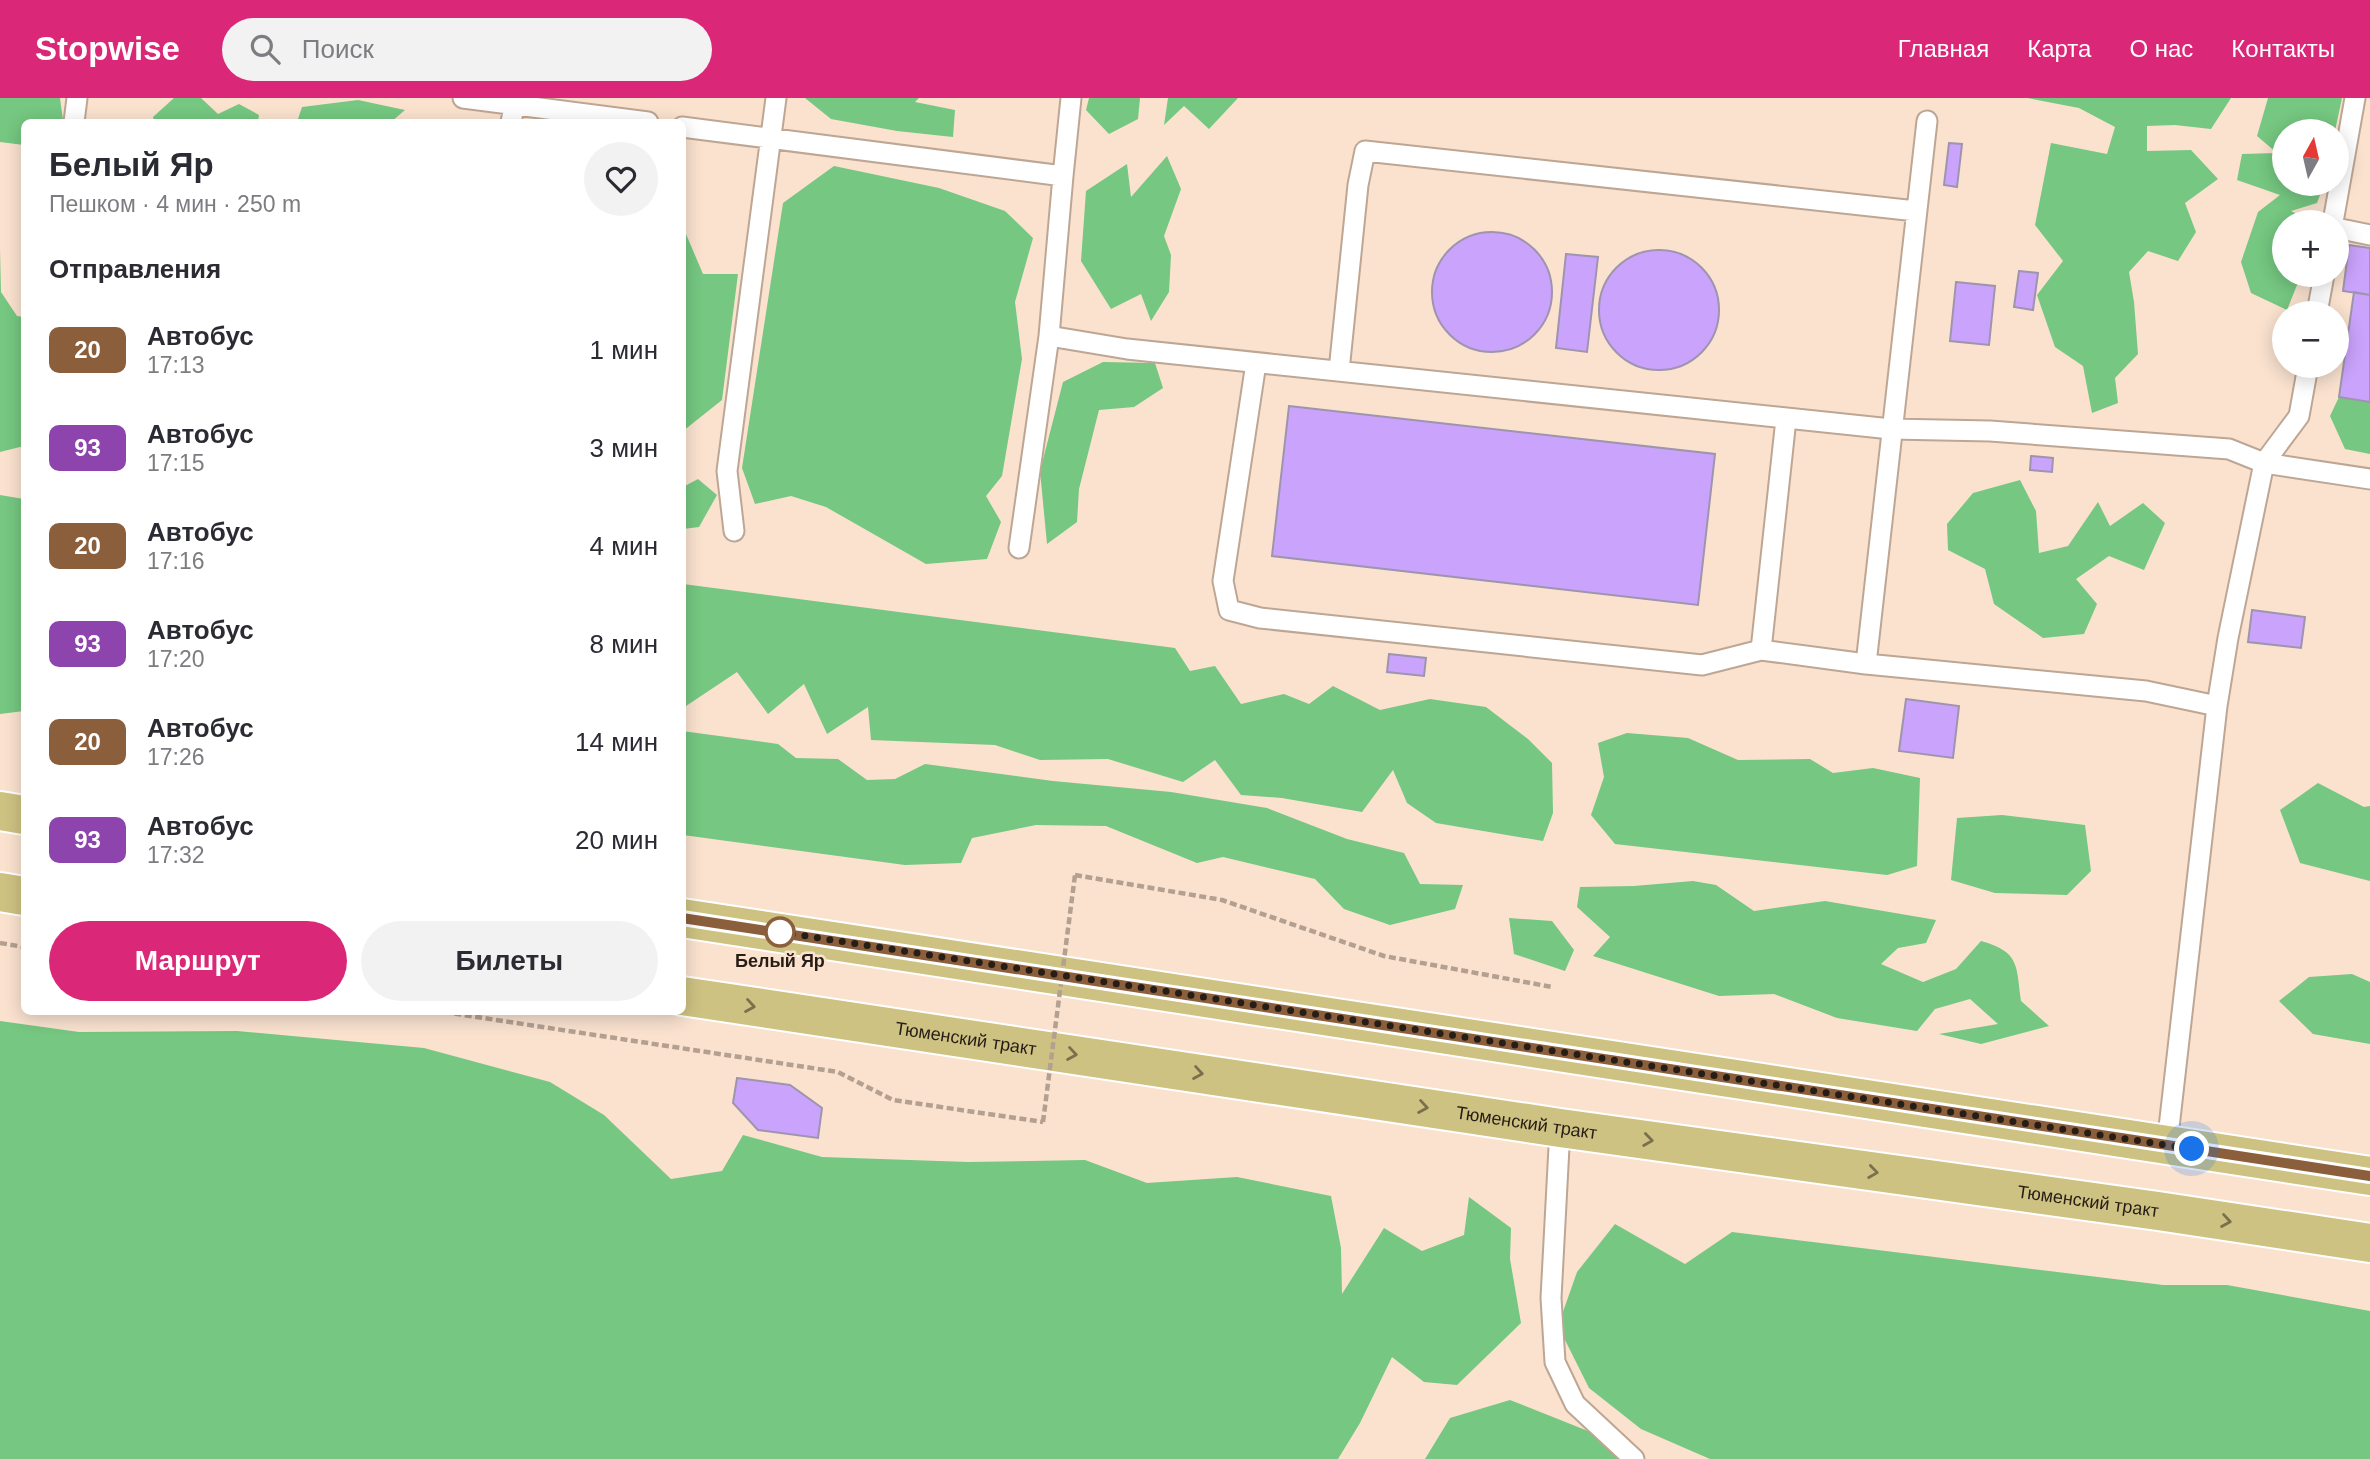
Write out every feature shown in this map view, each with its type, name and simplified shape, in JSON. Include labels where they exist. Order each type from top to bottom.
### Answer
[{"type":"main road","points":[[0,811],[21,814]]},
{"type":"main road","points":[[0,892],[21,896]]},
{"type":"main road","points":[[686,919],[2370,1176]]},
{"type":"main road","name":"Тюменский тракт","points":[[686,997],[1560,1128],[2370,1243]]},
{"type":"lane","points":[[74,119],[77,98]]},
{"type":"lane","points":[[463,98],[514,108],[619,119]]},
{"type":"lane","points":[[734,531],[727,471],[776,98]]},
{"type":"lane","points":[[1019,548],[1049,336],[1071,98]]},
{"type":"lane","points":[[2335,210],[2355,98]]},
{"type":"lane","points":[[1866,664],[1927,121]]},
{"type":"lane","points":[[686,128],[1063,176]]},
{"type":"lane","points":[[1339,371],[1357,185],[1365,151],[1916,211]]},
{"type":"lane","points":[[2349,231],[2370,235]]},
{"type":"lane","points":[[1049,336],[1127,349],[1786,419],[1891,429],[1990,431],[2229,449],[2264,463],[2370,479]]},
{"type":"lane","points":[[1256,363],[1223,581],[1229,610],[1259,618],[1702,665],[1761,650],[1866,664],[2146,691],[2217,706]]},
{"type":"lane","points":[[2167,1145],[2217,706],[2228,638],[2264,463],[2299,416],[2306,378]]},
{"type":"lane","points":[[1761,650],[1786,419]]},
{"type":"lane","points":[[1560,1128],[1551,1298],[1555,1362],[1574,1404],[1634,1459]]},
{"type":"path","points":[[464,1015],[838,1072],[893,1100],[1043,1122],[1076,875],[1222,900],[1384,956],[1552,987]]},
{"type":"path","points":[[0,943],[21,946]]},
{"type":"green space","points":[[0,98],[60,98],[63,119],[21,119],[21,145],[0,142]]},
{"type":"green space","points":[[174,98],[201,98],[218,114],[239,104],[259,115],[258,119],[153,117]]},
{"type":"green space","points":[[805,98],[919,98],[915,102],[955,110],[953,137],[897,131],[831,119]]},
{"type":"green space","points":[[1089,98],[1140,98],[1138,119],[1109,134],[1086,110]]},
{"type":"green space","points":[[1168,98],[1238,98],[1209,129],[1184,106],[1164,125]]},
{"type":"green space","points":[[2027,98],[2231,98],[2211,129],[2175,125],[2147,126],[2147,151],[2191,150],[2218,179],[2185,203],[2196,232],[2178,261],[2148,251],[2129,272],[2138,354],[2115,378],[2118,403],[2092,413],[2083,366],[2055,347],[2037,295],[2063,261],[2035,225],[2051,143],[2107,154],[2115,127],[2079,108]]},
{"type":"green space","points":[[2268,98],[2342,98],[2338,119],[2272,119],[2272,149],[2257,136]]},
{"type":"green space","points":[[358,100],[405,110],[394,119],[298,119],[302,107]]},
{"type":"green space","points":[[2272,153],[2272,192],[2237,180],[2242,154]]},
{"type":"green space","points":[[1167,156],[1181,189],[1164,236],[1171,255],[1169,292],[1151,321],[1141,294],[1111,309],[1081,261],[1086,191],[1127,164],[1131,197]]},
{"type":"green space","points":[[834,166],[939,188],[1005,211],[1033,238],[1015,302],[1022,359],[1002,476],[986,496],[1001,522],[987,559],[926,564],[826,507],[791,496],[755,504],[742,468],[783,203]]},
{"type":"green space","points":[[2279,196],[2320,196],[2317,203],[2294,210],[2272,210],[2272,287],[2296,287],[2291,301],[2272,303],[2251,293],[2241,262],[2258,212]]},
{"type":"green space","points":[[686,234],[703,274],[738,274],[722,400],[686,429]]},
{"type":"green space","points":[[0,249],[1,292],[17,316],[21,317],[21,447],[0,452]]},
{"type":"green space","points":[[1103,362],[1155,363],[1163,388],[1134,407],[1099,410],[1079,489],[1077,522],[1047,544],[1040,471],[1063,382]]},
{"type":"green space","points":[[2339,397],[2370,402],[2370,454],[2345,449],[2330,416]]},
{"type":"green space","points":[[698,479],[717,495],[699,527],[686,529],[686,485]]},
{"type":"green space","points":[[2020,480],[2036,511],[2039,553],[2068,546],[2098,502],[2110,526],[2143,503],[2165,523],[2144,570],[2109,556],[2076,579],[2097,604],[2084,634],[2043,638],[1994,604],[1985,569],[1948,550],[1947,524],[1973,493]]},
{"type":"green space","points":[[0,495],[21,498],[21,711],[0,714]]},
{"type":"green space","points":[[686,584],[1175,648],[1190,671],[1215,666],[1241,704],[1284,694],[1309,704],[1333,686],[1380,710],[1430,699],[1486,707],[1528,739],[1552,763],[1553,813],[1543,841],[1436,823],[1407,803],[1393,770],[1362,812],[1282,798],[1241,795],[1215,760],[1183,782],[1108,759],[1040,760],[995,745],[871,740],[868,707],[827,734],[804,684],[768,714],[737,672],[686,706]]},
{"type":"green space","points":[[686,732],[778,744],[796,758],[838,759],[867,780],[895,779],[925,764],[1053,781],[1171,792],[1267,808],[1347,839],[1404,853],[1420,884],[1463,885],[1455,909],[1390,925],[1344,909],[1315,879],[1223,857],[1197,863],[1106,826],[1036,825],[972,838],[961,863],[905,865],[686,835]]},
{"type":"green space","points":[[1627,733],[1688,738],[1738,760],[1810,759],[1833,773],[1873,768],[1920,778],[1917,866],[1887,875],[1615,844],[1591,815],[1604,777],[1598,743]]},
{"type":"green space","points":[[2318,783],[2364,807],[2370,806],[2370,881],[2300,863],[2280,810]]},
{"type":"green space","points":[[2002,815],[2085,825],[2091,871],[2067,895],[1995,893],[1951,880],[1957,818]]},
{"type":"green space","points":[[1693,881],[1716,885],[1754,911],[1825,901],[1936,920],[1926,943],[1898,948],[1881,964],[1923,982],[1956,969],[1981,941],[1994,945],[2014,962],[2021,1001],[2049,1026],[1981,1044],[1939,1034],[1998,1024],[1970,999],[1935,1009],[1917,1031],[1837,1018],[1774,994],[1719,996],[1593,956],[1610,937],[1577,907],[1580,887]]},
{"type":"green space","points":[[1509,918],[1552,921],[1574,950],[1565,971],[1514,954]]},
{"type":"green space","points":[[2352,974],[2370,982],[2370,1044],[2313,1034],[2279,1001],[2309,977]]},
{"type":"green space","points":[[0,1021],[79,1032],[237,1031],[424,1048],[550,1082],[604,1115],[671,1179],[722,1171],[743,1135],[822,1157],[968,1162],[1085,1160],[1147,1183],[1237,1177],[1331,1196],[1341,1248],[1342,1294],[1384,1228],[1422,1251],[1464,1235],[1469,1197],[1511,1228],[1510,1259],[1521,1323],[1457,1385],[1424,1382],[1392,1357],[1360,1423],[1338,1459],[0,1459]]},
{"type":"green space","points":[[1615,1224],[1685,1264],[1732,1232],[2163,1285],[2227,1285],[2370,1311],[2370,1459],[1710,1459],[1641,1429],[1589,1388],[1558,1326],[1577,1272]]},
{"type":"green space","points":[[1510,1400],[1593,1433],[1624,1459],[1425,1459],[1450,1418]]},
{"type":"building","points":[[1949,143],[1962,144],[1957,187],[1944,185]]},
{"type":"building","points":[[1492,232],[1515,236],[1535,249],[1548,269],[1552,292],[1548,315],[1535,335],[1515,348],[1492,352],[1469,348],[1449,335],[1436,315],[1432,292],[1436,269],[1449,249],[1469,236]]},
{"type":"building","points":[[2349,245],[2370,248],[2370,295],[2343,291],[2344,287],[2349,287]]},
{"type":"building","points":[[1659,250],[1682,254],[1702,267],[1715,287],[1719,310],[1715,333],[1702,353],[1682,366],[1659,370],[1636,366],[1616,353],[1603,333],[1599,310],[1603,287],[1616,267],[1636,254]]},
{"type":"building","points":[[1566,254],[1598,257],[1587,352],[1556,348]]},
{"type":"building","points":[[2019,271],[2038,273],[2033,310],[2014,307]]},
{"type":"building","points":[[1956,282],[1995,286],[1989,345],[1950,341]]},
{"type":"building","points":[[2354,292],[2370,295],[2370,402],[2339,397],[2342,378],[2349,378],[2349,327]]},
{"type":"building","points":[[1289,406],[1715,454],[1698,605],[1272,556]]},
{"type":"building","points":[[2031,456],[2053,458],[2052,472],[2030,470]]},
{"type":"building","points":[[2252,610],[2305,617],[2301,648],[2248,642]]},
{"type":"building","points":[[1389,654],[1426,658],[1424,676],[1387,672]]},
{"type":"building","points":[[1906,699],[1959,706],[1953,758],[1899,751]]},
{"type":"building","points":[[737,1078],[790,1085],[822,1108],[818,1138],[758,1130],[733,1103]]},
{"type":"bus line","name":"20","points":[[686,919],[2370,1176]]},
{"type":"place","name":"Белый Яр","points":[[780,932]]},
{"type":"route","points":[[780,932],[2192,1149]]}]
